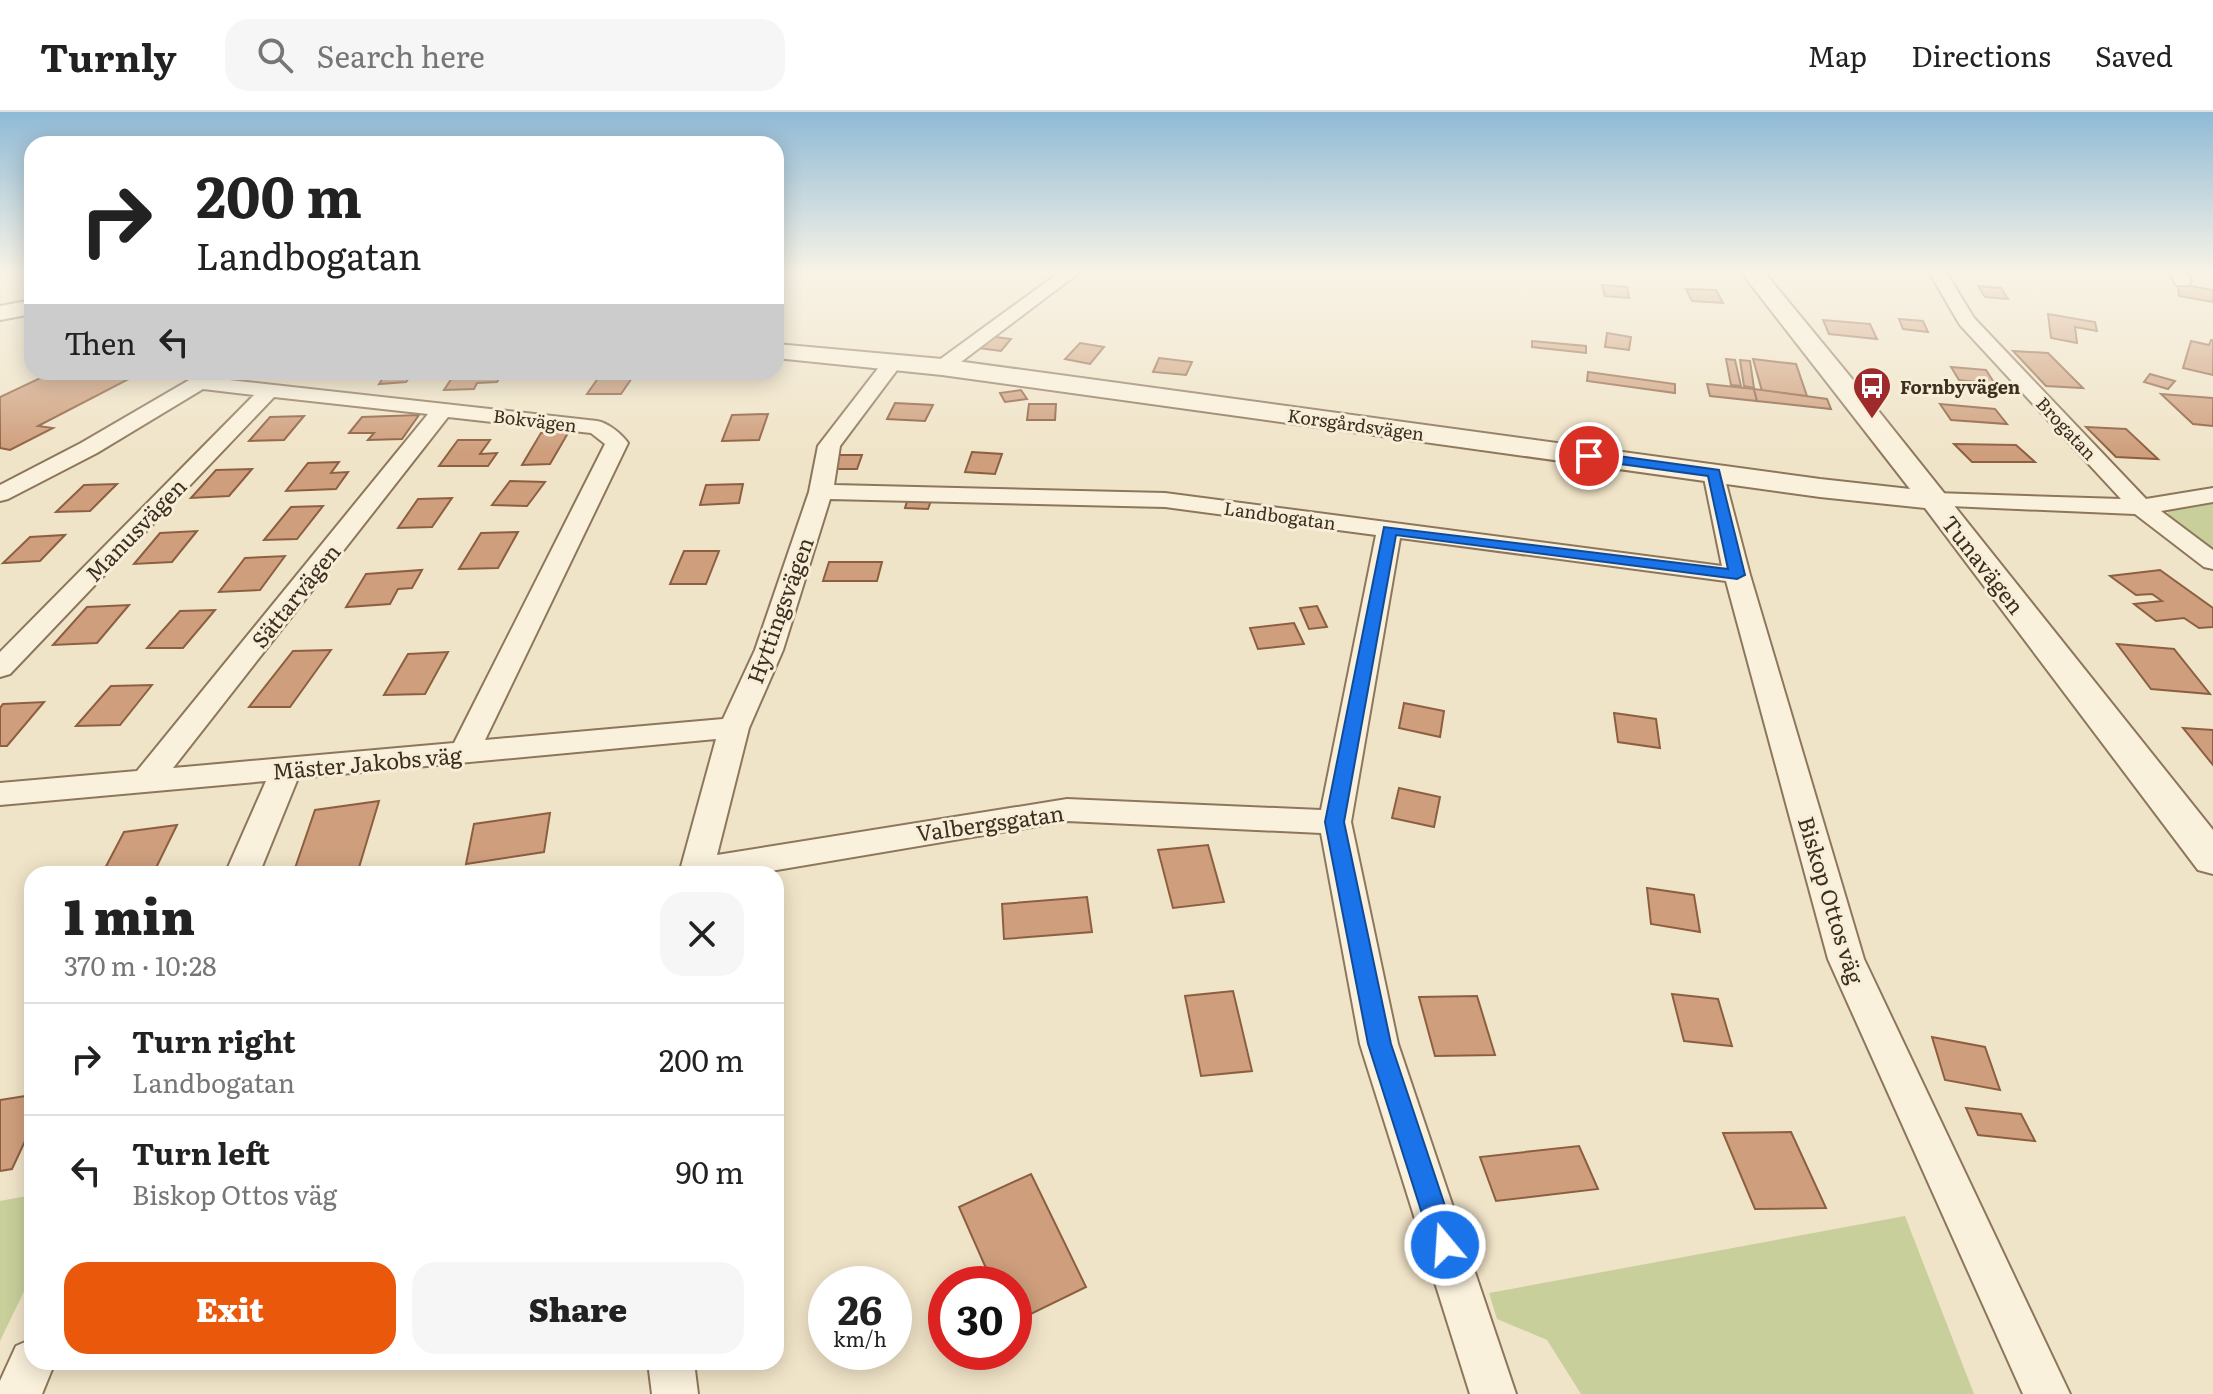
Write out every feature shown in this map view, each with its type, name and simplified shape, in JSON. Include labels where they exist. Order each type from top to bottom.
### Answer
[{"type":"street","points":[[942,367],[990,332]]},
{"type":"street","name":"Tunavägen","points":[[1800,332],[1935,500],[2213,859]]},
{"type":"street","name":"Brogatan","points":[[1977,332],[2141,507],[2213,562]]},
{"type":"street","name":"Korsgårdsvägen","points":[[784,352],[942,367],[1714,473],[1935,500]]},
{"type":"street","name":"Hyttingsvägen","points":[[698,866],[734,728],[769,650],[821,492],[829,446],[893,362]]},
{"type":"street","points":[[0,494],[89,448],[203,380]]},
{"type":"street","name":"Bokvägen","points":[[222,380],[270,390],[597,427],[617,443],[464,752]]},
{"type":"street","name":"Manusvägen","points":[[0,668],[270,390]]},
{"type":"street","name":"Sättarvägen","points":[[146,781],[444,408]]},
{"type":"street","name":"Biskop Ottos väg","points":[[1714,473],[1737,575],[1846,959],[2047,1394]]},
{"type":"street","name":"Landbogatan","points":[[821,492],[1165,500],[1737,575]]},
{"type":"street","points":[[1935,500],[2141,507],[2213,495]]},
{"type":"street","points":[[1389,530],[1335,822],[1379,1044],[1493,1394]]},
{"type":"street","name":"Mäster Jakobs väg","points":[[0,794],[734,728]]},
{"type":"street","points":[[245,866],[286,770]]},
{"type":"street","name":"Valbergsgatan","points":[[732,866],[1067,810],[1335,822]]},
{"type":"street","points":[[18,1394],[28,1370]]},
{"type":"street","points":[[672,1370],[675,1394]]},
{"type":"green space","points":[[2213,503],[2213,554],[2172,520],[2167,511]]},
{"type":"green space","points":[[24,1196],[24,1292],[0,1341],[0,1201]]},
{"type":"green space","points":[[1905,1216],[1974,1394],[1581,1394],[1547,1340],[1497,1319],[1489,1293]]},
{"type":"building","points":[[1874,332],[1877,339],[1829,334]]},
{"type":"building","points":[[2050,332],[2076,332],[2077,343],[2051,338]]},
{"type":"building","points":[[1607,333],[1631,337],[1629,350],[1605,347]]},
{"type":"building","points":[[988,336],[1011,339],[1001,351],[978,348]]},
{"type":"building","points":[[2211,340],[2213,375],[2183,368],[2191,341],[2209,345]]},
{"type":"building","points":[[1532,341],[1586,346],[1586,353],[1532,347]]},
{"type":"building","points":[[1080,343],[1104,347],[1090,364],[1065,359]]},
{"type":"building","points":[[2013,351],[2048,353],[2083,388],[2046,386]]},
{"type":"building","points":[[1159,358],[1192,362],[1186,375],[1153,372]]},
{"type":"building","points":[[1726,359],[1735,360],[1741,386],[1731,385]]},
{"type":"building","points":[[1753,359],[1796,364],[1807,396],[1762,391]]},
{"type":"building","points":[[1740,360],[1750,361],[1754,388],[1744,386]]},
{"type":"building","points":[[1951,367],[1986,370],[1995,384],[1959,380]]},
{"type":"building","points":[[1588,372],[1675,384],[1675,393],[1587,381]]},
{"type":"building","points":[[2150,374],[2175,381],[2168,389],[2144,382]]},
{"type":"building","points":[[36,380],[127,380],[38,426],[53,428],[10,450],[0,448],[0,397]]},
{"type":"building","points":[[382,380],[407,380],[406,382],[379,384]]},
{"type":"building","points":[[451,380],[498,380],[477,383],[474,389],[444,390]]},
{"type":"building","points":[[597,380],[631,380],[621,394],[587,394]]},
{"type":"building","points":[[1707,384],[1754,389],[1757,401],[1710,396]]},
{"type":"building","points":[[1754,389],[1827,399],[1831,409],[1757,401]]},
{"type":"building","points":[[1021,390],[1027,399],[1005,402],[1000,393]]},
{"type":"building","points":[[2161,394],[2213,398],[2213,426],[2193,424]]},
{"type":"building","points":[[895,403],[933,405],[925,421],[887,419]]},
{"type":"building","points":[[1029,404],[1056,404],[1055,420],[1027,420]]},
{"type":"building","points":[[1940,404],[1995,409],[2007,424],[1951,420]]},
{"type":"building","points":[[768,414],[759,440],[722,441],[732,415]]},
{"type":"building","points":[[419,415],[402,439],[368,440],[374,433],[349,433],[362,417]]},
{"type":"building","points":[[304,416],[284,440],[249,441],[270,417]]},
{"type":"building","points":[[2086,427],[2126,429],[2158,459],[2116,457]]},
{"type":"building","points":[[541,433],[568,433],[550,464],[522,465]]},
{"type":"building","points":[[458,440],[490,440],[480,454],[497,453],[488,466],[439,466]]},
{"type":"building","points":[[1954,444],[2016,445],[2035,462],[1972,462]]},
{"type":"building","points":[[972,452],[1002,454],[995,474],[965,472]]},
{"type":"building","points":[[836,455],[862,455],[857,469],[830,469]]},
{"type":"building","points":[[339,462],[331,473],[348,472],[336,489],[286,491],[308,463]]},
{"type":"building","points":[[252,469],[229,496],[191,498],[216,470]]},
{"type":"building","points":[[510,481],[545,482],[527,506],[492,505]]},
{"type":"building","points":[[117,484],[90,511],[56,512],[84,485]]},
{"type":"building","points":[[743,484],[739,503],[700,505],[706,485]]},
{"type":"building","points":[[452,498],[432,527],[398,528],[418,499]]},
{"type":"building","points":[[908,498],[932,498],[928,509],[905,508]]},
{"type":"building","points":[[323,506],[297,539],[264,540],[291,507]]},
{"type":"building","points":[[197,531],[172,562],[134,564],[160,533]]},
{"type":"building","points":[[518,532],[498,568],[459,569],[481,533]]},
{"type":"building","points":[[65,535],[40,561],[3,563],[30,537]]},
{"type":"building","points":[[684,551],[719,551],[706,584],[670,584]]},
{"type":"building","points":[[285,556],[260,590],[219,592],[245,558]]},
{"type":"building","points":[[829,562],[882,562],[877,581],[823,581]]},
{"type":"building","points":[[422,570],[412,588],[398,589],[390,604],[346,607],[366,574]]},
{"type":"building","points":[[2160,570],[2213,608],[2213,627],[2199,628],[2184,618],[2156,621],[2134,604],[2162,601],[2152,594],[2136,595],[2110,576]]},
{"type":"building","points":[[129,605],[97,643],[53,645],[87,607]]},
{"type":"building","points":[[1317,606],[1327,627],[1309,629],[1300,608]]},
{"type":"building","points":[[215,610],[183,648],[147,648],[180,611]]},
{"type":"building","points":[[1294,623],[1304,644],[1258,649],[1250,628]]},
{"type":"building","points":[[2117,644],[2174,649],[2210,694],[2151,689]]},
{"type":"building","points":[[331,650],[290,707],[249,707],[293,651]]},
{"type":"building","points":[[448,652],[425,694],[384,695],[408,654]]},
{"type":"building","points":[[152,685],[120,725],[76,726],[111,686]]},
{"type":"building","points":[[44,702],[7,746],[0,746],[0,708],[3,704]]},
{"type":"building","points":[[1404,703],[1444,711],[1440,737],[1399,728]]},
{"type":"building","points":[[1614,713],[1656,719],[1660,748],[1618,742]]},
{"type":"building","points":[[2183,728],[2213,730],[2213,765]]},
{"type":"building","points":[[1399,788],[1440,797],[1434,827],[1392,818]]},
{"type":"building","points":[[379,801],[359,866],[296,866],[315,810]]},
{"type":"building","points":[[550,813],[544,852],[466,864],[474,824]]},
{"type":"building","points":[[177,825],[157,866],[106,866],[124,832]]},
{"type":"building","points":[[1208,845],[1224,902],[1173,908],[1158,850]]},
{"type":"building","points":[[1647,888],[1694,895],[1700,932],[1651,924]]},
{"type":"building","points":[[1087,897],[1092,932],[1004,939],[1002,904]]},
{"type":"building","points":[[1233,991],[1252,1071],[1201,1076],[1185,996]]},
{"type":"building","points":[[1672,994],[1718,999],[1732,1046],[1684,1041]]},
{"type":"building","points":[[1477,996],[1495,1055],[1435,1056],[1419,997]]},
{"type":"building","points":[[1932,1037],[1985,1047],[2000,1090],[1945,1080]]},
{"type":"building","points":[[24,1096],[24,1143],[12,1169],[0,1171],[0,1100]]},
{"type":"building","points":[[1966,1108],[2021,1114],[2035,1141],[1978,1135]]},
{"type":"building","points":[[1791,1132],[1826,1208],[1755,1209],[1723,1133]]},
{"type":"building","points":[[1579,1146],[1598,1189],[1496,1201],[1480,1157]]},
{"type":"building","points":[[1031,1174],[1086,1287],[1032,1313],[1032,1266],[985,1266],[959,1207]]},
{"type":"place","name":"Fornbyvägen","points":[[1872,420]]},
{"type":"route","points":[[1445,1245],[1379,1044],[1335,822],[1389,530],[1737,575],[1714,473],[1589,456]]}]
